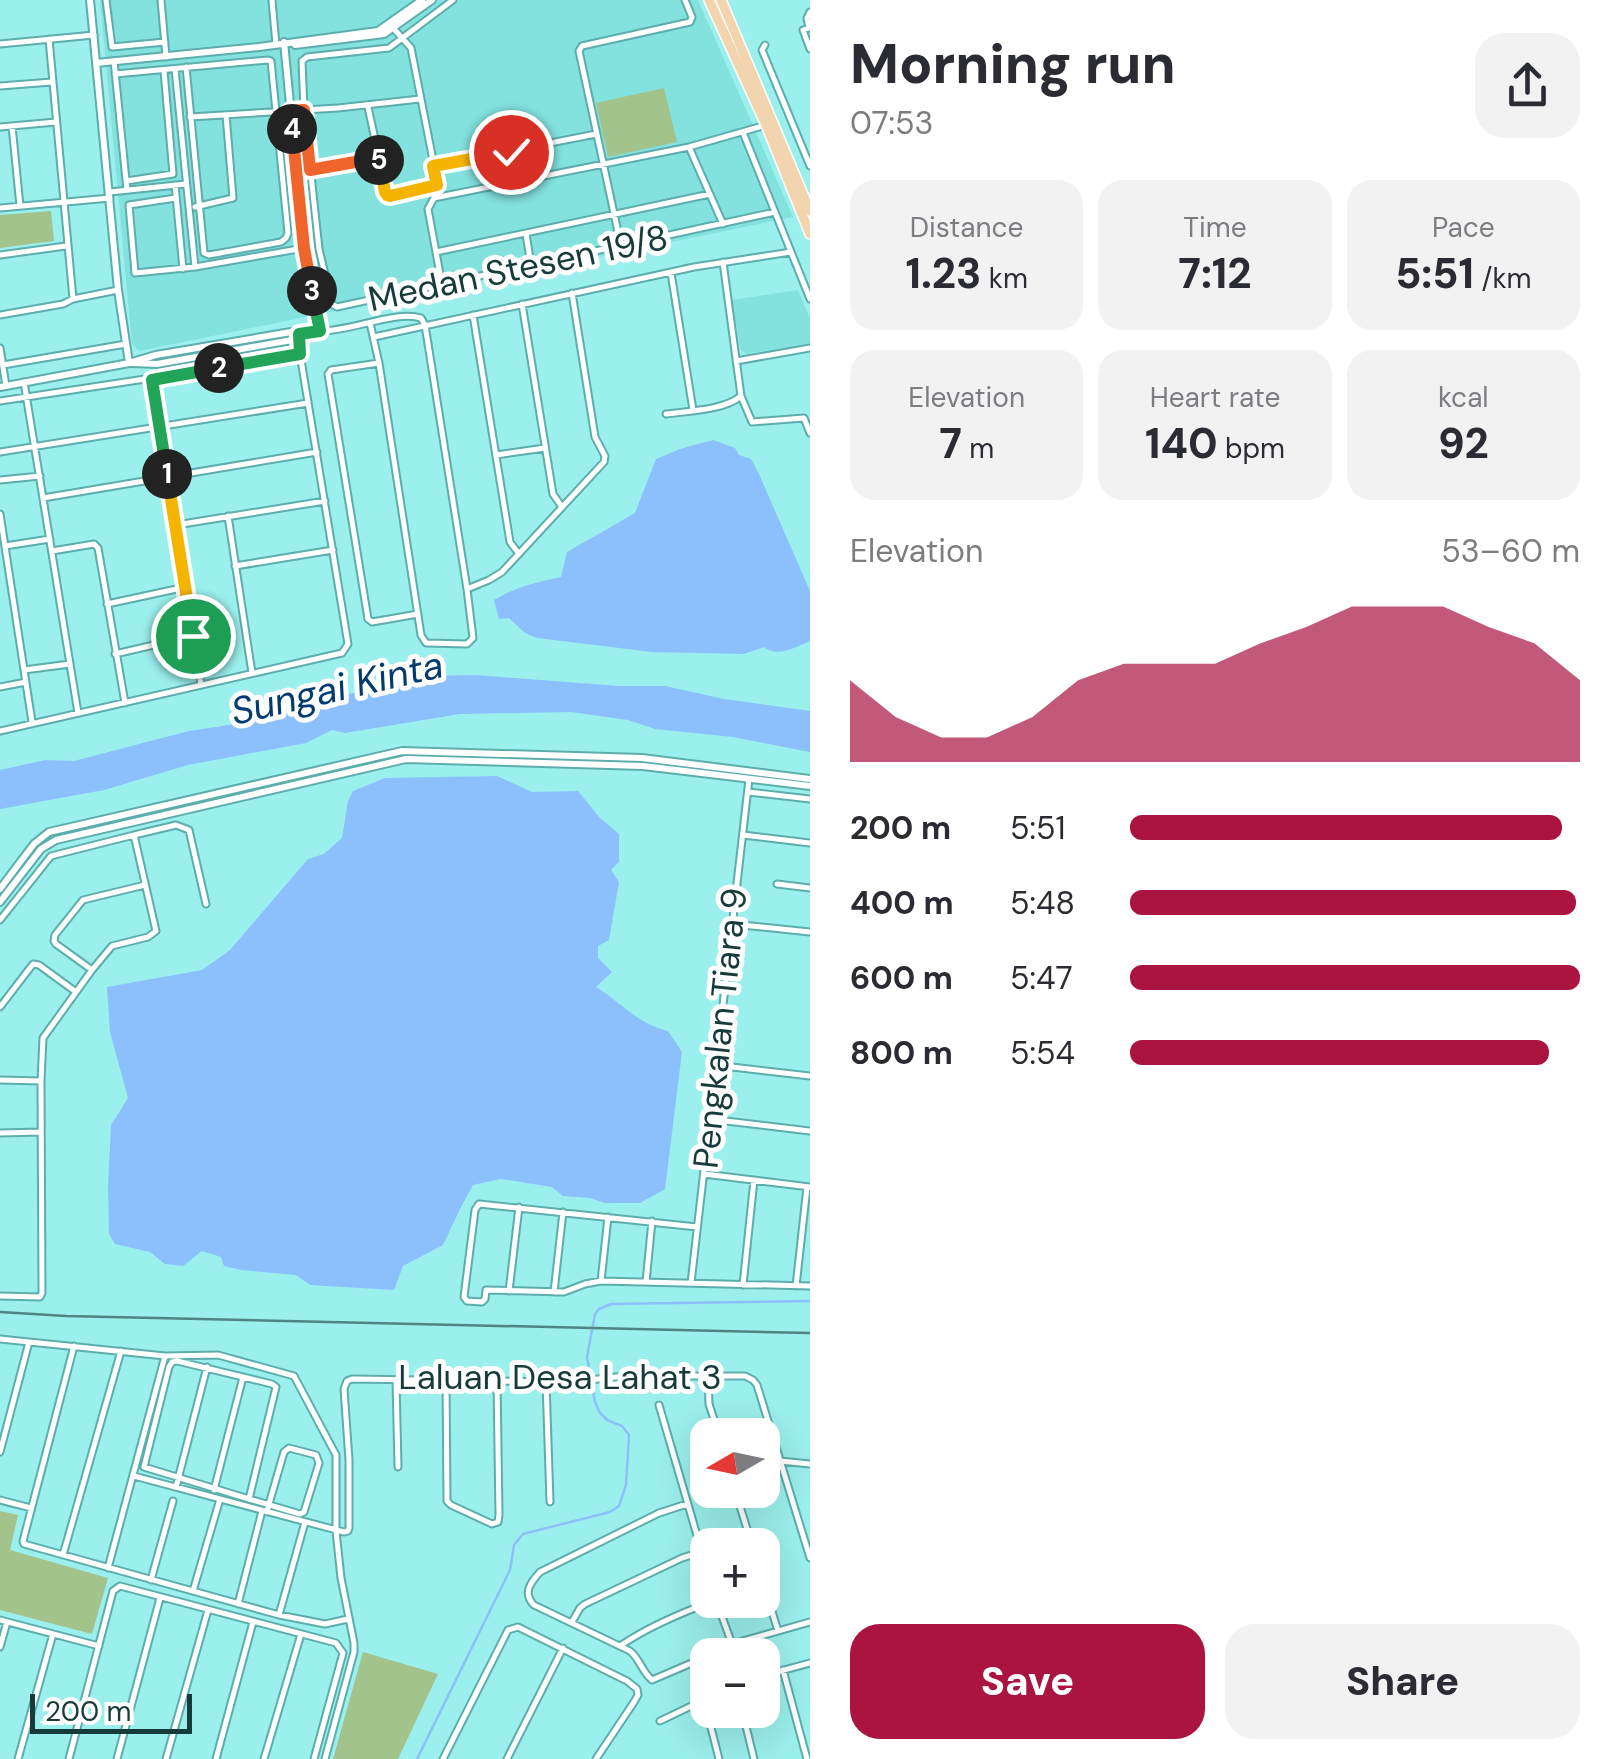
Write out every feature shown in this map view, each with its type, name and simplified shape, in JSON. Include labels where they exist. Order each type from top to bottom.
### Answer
[{"type":"main road","points":[[709,0],[810,234]]},
{"type":"main road","points":[[721,0],[810,211]]},
{"type":"street","points":[[90,0],[118,290],[130,363]]},
{"type":"street","points":[[106,0],[112,47],[165,42]]},
{"type":"street","points":[[161,0],[166,57]]},
{"type":"street","points":[[272,0],[286,70],[304,248],[320,331]]},
{"type":"street","points":[[383,30],[422,0]]},
{"type":"street","points":[[96,63],[377,36],[394,29],[434,0],[442,7]]},
{"type":"street","points":[[402,38],[453,0]]},
{"type":"street","points":[[620,246],[578,51],[691,22],[685,0]]},
{"type":"street","points":[[810,12],[809,28],[802,30],[810,49]]},
{"type":"street","points":[[394,29],[399,17]]},
{"type":"street","points":[[280,45],[394,29]]},
{"type":"street","points":[[394,29],[410,48],[440,196]]},
{"type":"street","points":[[0,44],[94,35]]},
{"type":"street","name":"Medan Stesen 19/8","points":[[402,38],[389,48],[302,61],[319,249],[332,304],[337,307],[775,212]]},
{"type":"street","points":[[49,40],[73,300]]},
{"type":"street","points":[[765,45],[762,50],[810,166]]},
{"type":"street","points":[[116,74],[269,60],[288,233],[281,242],[204,253],[186,68]]},
{"type":"street","points":[[114,61],[127,190]]},
{"type":"street","points":[[175,69],[194,267]]},
{"type":"street","points":[[286,70],[301,69]]},
{"type":"street","points":[[126,181],[173,174],[164,70]]},
{"type":"street","points":[[0,86],[52,82]]},
{"type":"street","points":[[190,117],[420,99]]},
{"type":"street","points":[[368,106],[387,195],[437,185]]},
{"type":"street","points":[[189,208],[234,195],[226,115]]},
{"type":"street","points":[[0,128],[56,122]]},
{"type":"street","points":[[12,126],[20,206]]},
{"type":"street","points":[[442,284],[428,209],[434,198],[690,147],[766,126]]},
{"type":"street","points":[[744,133],[810,299]]},
{"type":"street","points":[[433,166],[596,134]]},
{"type":"street","points":[[690,147],[723,224]]},
{"type":"street","points":[[310,170],[378,158]]},
{"type":"street","points":[[0,208],[186,184]]},
{"type":"street","points":[[175,185],[184,269]]},
{"type":"street","points":[[436,252],[710,194]]},
{"type":"street","points":[[176,198],[129,205],[135,273],[184,269],[304,248]]},
{"type":"street","points":[[526,233],[531,266]]},
{"type":"street","points":[[0,256],[66,246]]},
{"type":"street","points":[[374,337],[723,262],[791,252]]},
{"type":"street","points":[[723,262],[741,396],[754,423],[804,418],[810,434]]},
{"type":"street","points":[[671,274],[693,410]]},
{"type":"street","points":[[0,315],[118,290]]},
{"type":"street","points":[[467,589],[502,572],[604,462],[595,437],[572,293]]},
{"type":"street","points":[[522,304],[552,494],[562,506]]},
{"type":"street","points":[[474,315],[510,542],[518,554]]},
{"type":"street","points":[[0,348],[3,387],[291,332],[330,331],[370,323],[412,316],[421,318],[467,589],[472,638],[467,644],[426,643],[421,635],[370,323]]},
{"type":"street","points":[[0,731],[342,653],[348,644],[298,334]]},
{"type":"street","points":[[3,365],[126,344]]},
{"type":"street","points":[[736,361],[810,348]]},
{"type":"street","points":[[200,685],[152,385],[154,379],[300,354]]},
{"type":"street","points":[[378,363],[331,370],[328,374],[368,620],[418,614]]},
{"type":"street","points":[[0,402],[145,380]]},
{"type":"street","points":[[24,382],[78,713]]},
{"type":"street","points":[[666,414],[726,404],[741,396]]},
{"type":"street","points":[[0,452],[309,403]]},
{"type":"street","points":[[496,455],[545,448]]},
{"type":"street","points":[[167,477],[317,452]]},
{"type":"street","points":[[0,480],[40,476]]},
{"type":"street","points":[[43,498],[156,478]]},
{"type":"street","points":[[176,525],[325,501]]},
{"type":"street","points":[[0,514],[32,722]]},
{"type":"street","points":[[228,516],[252,673]]},
{"type":"street","points":[[5,546],[50,539]]},
{"type":"street","points":[[52,550],[95,544],[125,703]]},
{"type":"street","points":[[235,566],[332,550]]},
{"type":"street","points":[[107,604],[186,587]]},
{"type":"street","points":[[115,654],[193,636]]},
{"type":"street","points":[[24,670],[70,664]]},
{"type":"street","points":[[0,688],[26,682]]},
{"type":"street","points":[[0,890],[34,844],[49,832],[402,751],[642,758],[749,776]]},
{"type":"street","points":[[0,902],[41,849],[56,840],[406,759],[642,766],[810,783]]},
{"type":"street","name":"Pengkalan Tiara 9","points":[[690,1283],[749,776]]},
{"type":"street","points":[[748,792],[810,799]]},
{"type":"street","points":[[1,918],[51,856],[178,825],[189,830],[206,904]]},
{"type":"street","points":[[742,835],[810,843]]},
{"type":"street","points":[[0,1296],[32,1298],[42,1293],[43,1038],[112,946],[148,937],[156,930],[131,836]]},
{"type":"street","points":[[92,970],[56,944],[55,935],[83,900],[145,884]]},
{"type":"street","points":[[777,884],[810,888]]},
{"type":"street","points":[[732,924],[810,932]]},
{"type":"street","points":[[0,1007],[31,965],[37,964],[76,992]]},
{"type":"street","points":[[715,1064],[810,1076]]},
{"type":"street","points":[[0,1080],[41,1081]]},
{"type":"street","points":[[709,1119],[810,1131]]},
{"type":"street","points":[[0,1132],[41,1132]]},
{"type":"street","points":[[704,1174],[808,1187],[796,1286]]},
{"type":"street","points":[[743,1285],[754,1180]]},
{"type":"street","points":[[697,1226],[483,1203],[474,1210],[464,1297],[467,1301],[482,1302],[486,1290],[564,1292],[601,1281],[810,1286]]},
{"type":"street","points":[[509,1291],[519,1207]]},
{"type":"street","points":[[554,1292],[563,1212]]},
{"type":"street","points":[[601,1281],[608,1217]]},
{"type":"street","points":[[646,1282],[652,1222]]},
{"type":"street","points":[[0,1339],[165,1356],[218,1355],[294,1376],[336,1454],[336,1531],[354,1652],[324,1759]]},
{"type":"street","points":[[0,1452],[29,1342]]},
{"type":"street","points":[[74,1346],[24,1544],[279,1615],[325,1624],[348,1618]]},
{"type":"street","points":[[62,1556],[120,1351]]},
{"type":"street","points":[[108,1568],[165,1356]]},
{"type":"street","points":[[249,1499],[276,1391],[272,1384],[172,1362],[144,1464],[146,1469],[249,1499],[266,1509],[336,1531]]},
{"type":"street","points":[[176,1487],[207,1367]]},
{"type":"street","points":[[708,1375],[714,1418]]},
{"type":"street","points":[[214,1490],[243,1376]]},
{"type":"street","name":"Laluan Desa Lahat 3","points":[[336,1531],[348,1531],[344,1389],[352,1378],[572,1382],[745,1376],[754,1380],[767,1418]]},
{"type":"street","points":[[396,1379],[398,1467]]},
{"type":"street","points":[[446,1380],[448,1501],[487,1523],[498,1522],[500,1516],[497,1381]]},
{"type":"street","points":[[546,1381],[550,1502]]},
{"type":"street","points":[[659,1404],[694,1528]]},
{"type":"street","points":[[134,1476],[220,1499],[266,1509],[300,1514],[304,1512],[319,1463],[316,1455],[285,1450],[266,1509],[238,1604]]},
{"type":"street","points":[[780,1461],[810,1464]]},
{"type":"street","name":"Laluan Desa Lahat 3","points":[[780,1461],[810,1558]]},
{"type":"street","points":[[194,1592],[220,1499]]},
{"type":"street","points":[[0,1500],[31,1508]]},
{"type":"street","points":[[151,1580],[173,1501]]},
{"type":"street","points":[[687,1504],[660,1513],[540,1572],[530,1583],[528,1593],[534,1605],[636,1656],[652,1680],[690,1663]]},
{"type":"street","points":[[279,1615],[305,1522]]},
{"type":"street","points":[[572,1622],[585,1604],[690,1555]]},
{"type":"street","points":[[69,1759],[114,1591],[120,1586],[336,1643],[343,1653],[314,1759]]},
{"type":"street","points":[[117,1759],[161,1597]]},
{"type":"street","points":[[166,1759],[208,1610]]},
{"type":"street","points":[[620,1646],[636,1634],[690,1610]]},
{"type":"street","points":[[774,1618],[778,1630]]},
{"type":"street","points":[[0,1647],[3,1621],[98,1646]]},
{"type":"street","points":[[216,1759],[252,1622]]},
{"type":"street","points":[[752,1638],[810,1622]]},
{"type":"street","points":[[445,1758],[504,1636],[513,1628],[523,1628],[634,1685],[638,1695],[596,1759]]},
{"type":"street","points":[[18,1759],[53,1634]]},
{"type":"street","points":[[264,1759],[300,1634]]},
{"type":"street","points":[[507,1759],[563,1648]]},
{"type":"street","points":[[780,1671],[810,1663]]},
{"type":"street","points":[[784,1670],[807,1759]]},
{"type":"street","points":[[660,1721],[690,1707]]},
{"type":"street","points":[[713,1728],[720,1759]]},
{"type":"street","points":[[746,1728],[754,1759]]},
{"type":"shaded area","points":[[100,0],[698,0],[793,217],[139,351],[132,344]]},
{"type":"shaded area","points":[[798,290],[810,319],[810,343],[746,354],[740,349],[732,300]]},
{"type":"shaded area","points":[[713,440],[751,459],[759,474],[810,591],[810,641],[781,652],[764,647],[744,654],[652,652],[537,638],[509,618],[499,619],[494,600],[561,577],[567,552],[635,513],[656,459]]},
{"type":"shaded area","name":"Sungai Kinta","points":[[475,675],[665,686],[810,711],[810,752],[571,712],[460,714],[345,733],[332,730],[306,743],[188,765],[104,790],[0,809],[0,770],[45,760],[74,761],[427,676]]},
{"type":"shaded area","points":[[497,776],[532,792],[578,791],[619,834],[619,862],[611,870],[619,882],[609,940],[598,946],[598,958],[612,972],[596,987],[638,1018],[668,1031],[682,1052],[665,1189],[640,1203],[605,1203],[563,1196],[552,1187],[501,1179],[473,1185],[443,1245],[403,1266],[394,1290],[310,1285],[296,1275],[224,1266],[221,1257],[202,1251],[183,1266],[165,1264],[150,1252],[115,1244],[109,1234],[111,1125],[128,1098],[110,1032],[107,987],[202,970],[230,950],[308,859],[324,854],[342,838],[353,791],[385,778]]},
{"type":"green space","points":[[664,88],[677,142],[608,157],[596,103]]},
{"type":"green space","points":[[51,211],[54,241],[0,248],[0,215]]},
{"type":"green space","points":[[0,1511],[18,1515],[10,1550],[108,1578],[92,1634],[0,1610]]},
{"type":"green space","points":[[363,1652],[438,1674],[398,1759],[333,1759]]},
{"type":"waterway","points":[[417,1759],[510,1570],[514,1545],[523,1534],[610,1512],[619,1506],[626,1485],[629,1435],[622,1426],[607,1420],[595,1402],[587,1357],[599,1309],[611,1304],[810,1301]]},
{"type":"railway","points":[[0,1312],[810,1333]]},
{"type":"route","points":[[193,636],[152,380],[300,354],[299,334],[320,331],[304,248],[290,111],[304,110],[310,170],[378,158],[385,192],[390,196],[437,185],[433,166],[511,152]]}]
